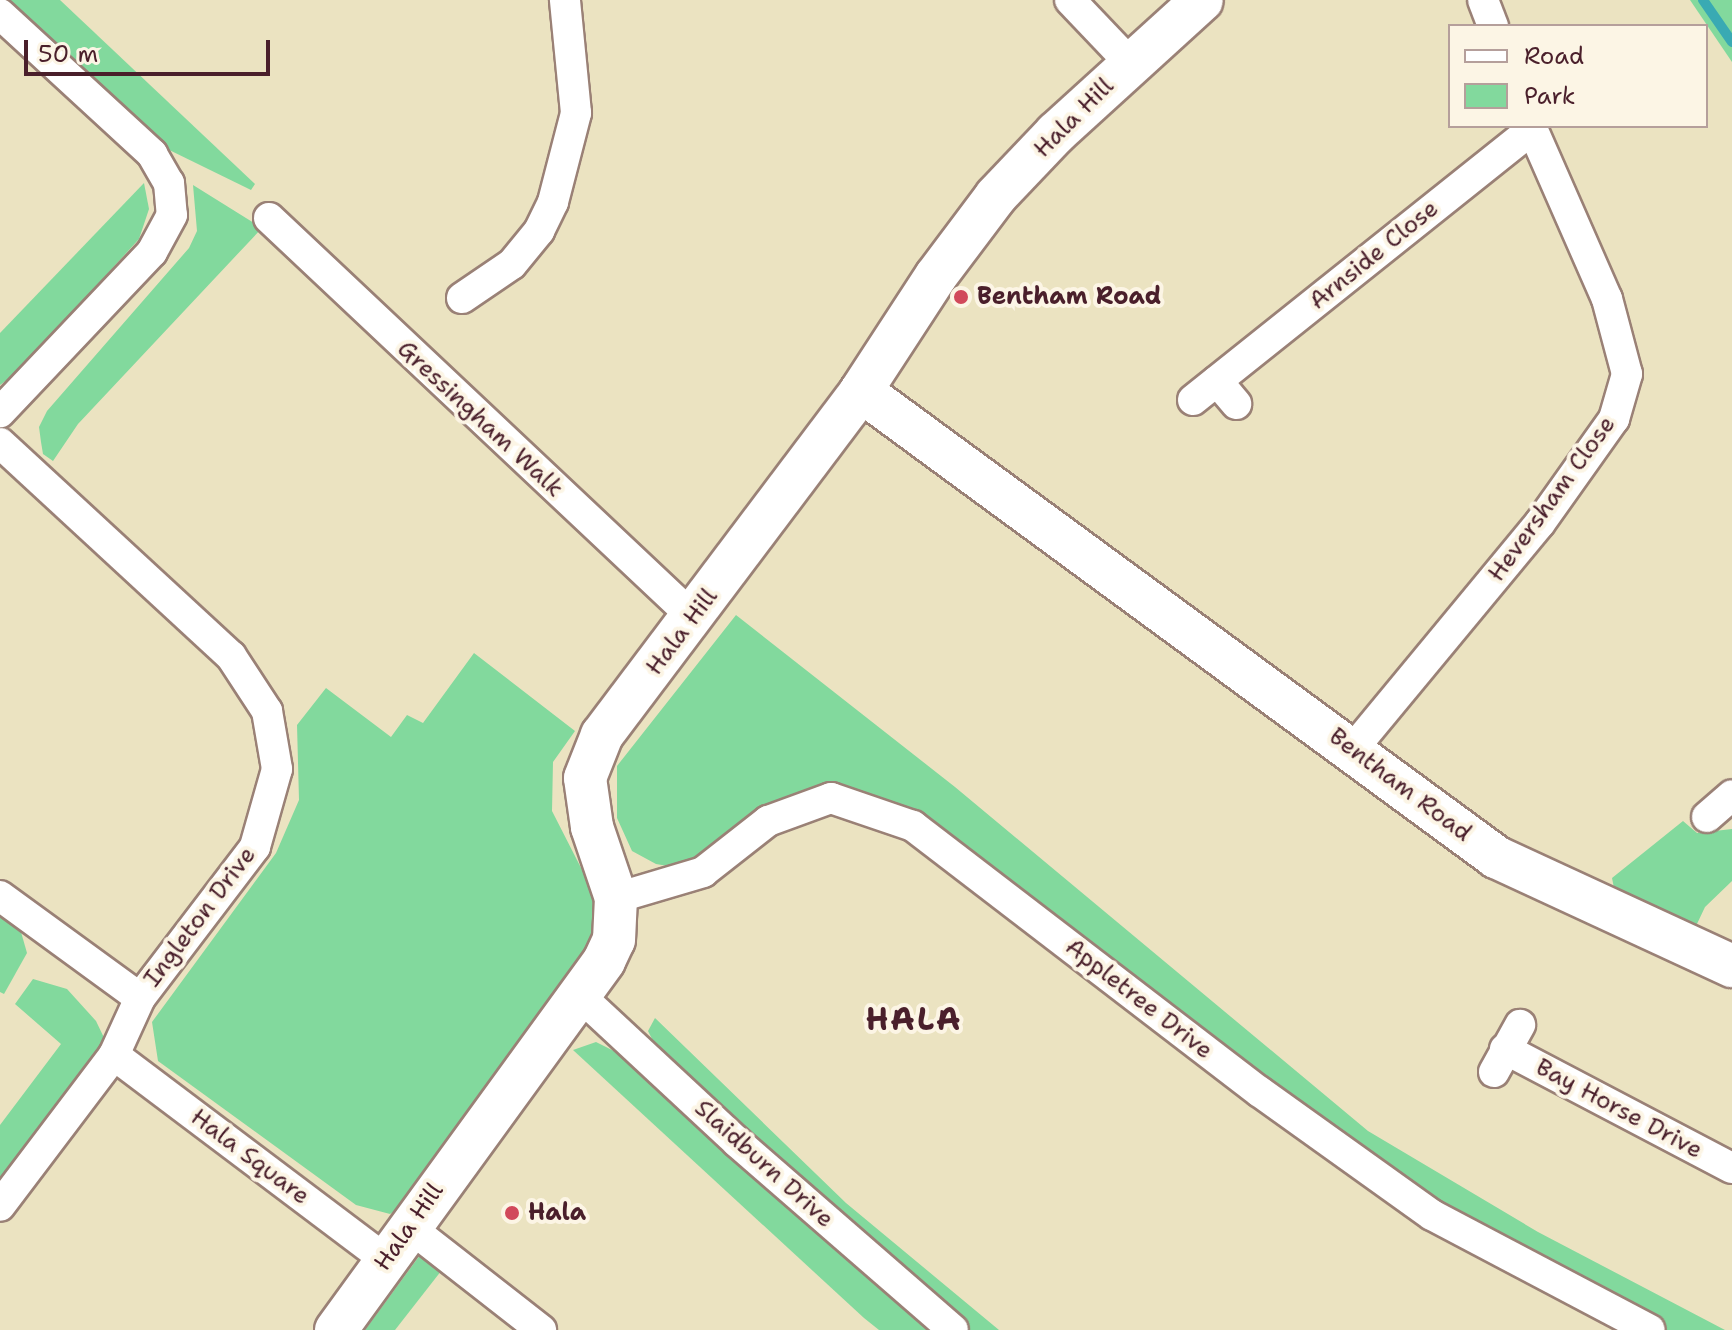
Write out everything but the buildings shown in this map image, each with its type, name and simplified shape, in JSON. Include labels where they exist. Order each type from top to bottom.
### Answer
[{"type":"street","points":[[462,298],[512,264],[539,231],[553,202],[576,113],[565,0]]},
{"type":"street","points":[[1070,0],[1130,63]]},
{"type":"street","name":"Hala Hill","points":[[336,1330],[579,995],[614,940],[616,898],[592,827],[585,778],[602,735],[694,618],[861,391],[936,276],[996,196],[1130,63],[1202,0]]},
{"type":"street","points":[[1483,0],[1492,24]]},
{"type":"street","points":[[0,14],[152,154],[169,183],[172,215],[142,263],[0,412]]},
{"type":"street","name":"Arnside Close","points":[[1193,400],[1530,128]]},
{"type":"street","name":"Heversham Close","points":[[1353,749],[1540,523],[1614,419],[1627,374],[1607,299],[1531,128]]},
{"type":"street","name":"Gressingham Walk","points":[[269,218],[694,618]]},
{"type":"street","points":[[1217,381],[1236,404]]},
{"type":"street","name":"Bentham Road","points":[[861,391],[1353,749],[1496,857],[1732,966]]},
{"type":"street","name":"Ingleton Drive","points":[[0,443],[231,656],[251,681],[270,726],[277,769],[255,847],[140,998],[0,896]]},
{"type":"street","points":[[1707,817],[1732,795]]},
{"type":"street","name":"Appletree Drive","points":[[616,898],[703,872],[768,821],[831,798],[913,826],[1260,1092],[1432,1215],[1650,1330]]},
{"type":"street","name":"Slaidburn Drive","points":[[579,995],[737,1142],[953,1330]]},
{"type":"street","points":[[0,1206],[114,1055],[140,998]]},
{"type":"street","name":"Bay Horse Drive","points":[[1506,1049],[1732,1168]]},
{"type":"street","name":"Hala Square","points":[[114,1055],[397,1242],[541,1330]]},
{"type":"green space","points":[[7,0],[60,0],[255,184],[251,190],[157,144]]},
{"type":"green space","points":[[1690,0],[1732,0],[1732,62],[1708,24]]},
{"type":"green space","points":[[144,183],[149,209],[139,239],[17,373],[0,385],[0,333]]},
{"type":"green space","points":[[193,185],[262,228],[78,424],[53,461],[43,454],[39,427],[47,411],[189,248],[197,231]]},
{"type":"green space","points":[[736,615],[955,787],[1368,1131],[1538,1232],[1725,1330],[1650,1330],[1432,1215],[913,826],[831,798],[703,872],[656,864],[632,851],[617,818],[617,766]]},
{"type":"green space","points":[[474,653],[575,731],[553,762],[552,811],[603,911],[594,949],[415,1198],[390,1214],[356,1205],[158,1061],[152,1022],[276,853],[299,800],[297,725],[326,688],[391,737],[407,715],[423,723]]},
{"type":"green space","points":[[1683,821],[1697,833],[1732,829],[1732,881],[1705,907],[1696,926],[1614,888],[1612,878]]},
{"type":"green space","points":[[0,914],[21,932],[27,953],[4,994],[0,992]]},
{"type":"green space","points":[[33,979],[67,989],[96,1021],[107,1044],[0,1185],[0,1125],[61,1044],[15,1004]]},
{"type":"green space","points":[[655,1018],[846,1203],[999,1330],[965,1330],[660,1055],[648,1031]]},
{"type":"green space","points":[[596,1042],[634,1061],[928,1330],[879,1330],[864,1318],[573,1050]]},
{"type":"green space","points":[[420,1255],[445,1266],[395,1330],[365,1330]]},
{"type":"waterway","points":[[1703,0],[1732,42]]},
{"type":"place","name":"Bentham Road","points":[[961,297]]},
{"type":"place","name":"Hala","points":[[512,1213]]},
{"type":"district","name":"HALA","points":[[914,1019]]}]
